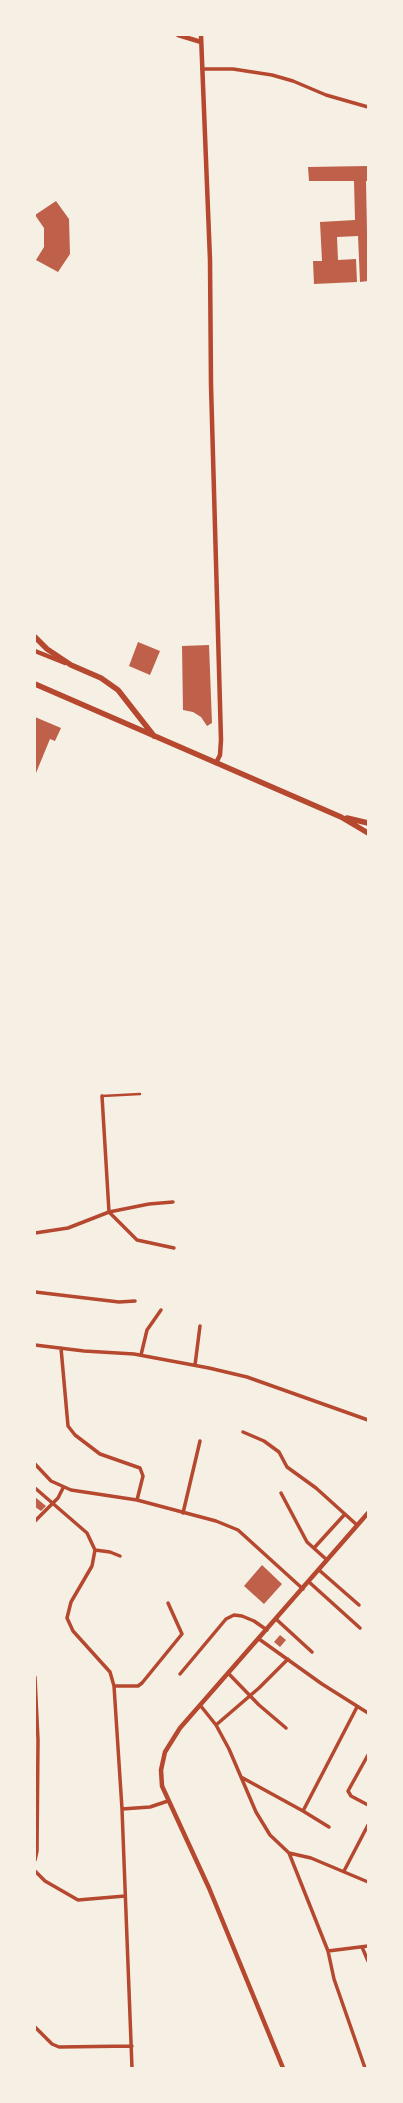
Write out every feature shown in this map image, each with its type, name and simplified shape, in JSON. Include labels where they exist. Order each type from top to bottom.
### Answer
[{"type":"main road","points":[[35,637],[47,649],[70,665],[101,678],[118,690],[154,736]]},
{"type":"main road","points":[[35,684],[341,817],[368,833]]},
{"type":"main road","points":[[341,817],[368,824]]},
{"type":"street","points":[[178,35],[202,42]]},
{"type":"street","points":[[201,35],[210,260],[211,385],[221,740],[221,751],[216,763]]},
{"type":"street","points":[[202,69],[233,69],[272,75],[293,81],[333,97],[368,107]]},
{"type":"street","points":[[35,651],[70,665]]},
{"type":"street","points":[[140,1094],[102,1096],[109,1212],[137,1240],[174,1248]]},
{"type":"street","points":[[35,1233],[68,1228],[109,1212],[149,1204],[173,1202]]},
{"type":"street","points":[[35,1292],[119,1302],[135,1301]]},
{"type":"street","points":[[141,1355],[147,1330],[161,1310]]},
{"type":"street","points":[[195,1365],[200,1326]]},
{"type":"street","points":[[35,1345],[84,1352],[112,1352],[141,1355],[195,1365],[247,1377],[367,1419]]},
{"type":"street","points":[[61,1348],[68,1426],[75,1435],[103,1455],[140,1468],[143,1476],[137,1500]]},
{"type":"street","points":[[243,1432],[264,1440],[279,1452],[287,1467],[316,1488],[357,1525]]},
{"type":"street","points":[[183,1513],[200,1442]]},
{"type":"street","points":[[35,1464],[47,1478],[63,1488],[137,1500],[216,1521],[238,1530],[303,1589]]},
{"type":"street","points":[[35,1488],[86,1533],[95,1550],[92,1566],[71,1602],[67,1618],[73,1631],[107,1668],[114,1686],[122,1809],[132,2068]]},
{"type":"street","points":[[35,1520],[53,1503],[63,1488]]},
{"type":"street","points":[[281,1493],[307,1542],[327,1560]]},
{"type":"street","points":[[283,2068],[209,1888],[168,1801],[160,1778],[162,1761],[175,1735],[368,1513]]},
{"type":"street","points":[[314,1548],[345,1514]]},
{"type":"street","points":[[95,1550],[110,1552],[120,1556]]},
{"type":"street","points":[[319,1570],[359,1605]]},
{"type":"street","points":[[309,1582],[360,1628]]},
{"type":"street","points":[[114,1686],[138,1686],[142,1683],[182,1634],[168,1603]]},
{"type":"street","points":[[180,1674],[226,1618],[234,1615],[242,1616],[254,1621],[267,1630]]},
{"type":"street","points":[[276,1619],[312,1652]]},
{"type":"street","points":[[260,1639],[357,1707],[368,1712]]},
{"type":"street","points":[[216,1725],[288,1659]]},
{"type":"street","points":[[229,1674],[259,1705],[286,1728]]},
{"type":"street","points":[[35,1676],[38,1740],[37,1851],[35,1860]]},
{"type":"street","points":[[200,1705],[216,1725],[229,1749],[256,1812],[267,1829],[289,1853],[328,1952],[334,1979],[365,2068]]},
{"type":"street","points":[[303,1811],[357,1707]]},
{"type":"street","points":[[368,1754],[348,1791],[351,1796],[368,1804]]},
{"type":"street","points":[[240,1777],[303,1811],[329,1827]]},
{"type":"street","points":[[122,1809],[150,1807],[168,1801]]},
{"type":"street","points":[[344,1871],[368,1825]]},
{"type":"street","points":[[289,1853],[311,1858],[368,1882]]},
{"type":"street","points":[[35,1871],[45,1881],[78,1900],[125,1896]]},
{"type":"street","points":[[328,1952],[368,1946]]},
{"type":"street","points":[[362,1947],[368,1961]]},
{"type":"street","points":[[35,2027],[46,2039],[59,2048],[132,2046]]},
{"type":"building","points":[[368,166],[368,181],[366,181],[368,281],[360,282],[358,236],[337,237],[338,260],[356,259],[357,282],[314,284],[313,261],[322,261],[320,222],[355,220],[354,181],[309,181],[308,167]]},
{"type":"building","points":[[56,201],[69,219],[70,254],[58,272],[36,260],[44,247],[44,228],[35,215]]},
{"type":"building","points":[[138,642],[160,651],[150,675],[129,666]]},
{"type":"building","points":[[209,645],[212,723],[207,726],[201,717],[193,712],[183,710],[182,646]]},
{"type":"building","points":[[35,717],[61,728],[55,741],[50,739],[36,773]]},
{"type":"building","points":[[35,1497],[46,1506],[41,1511],[35,1507]]},
{"type":"building","points":[[262,1565],[282,1584],[264,1604],[244,1586]]},
{"type":"building","points":[[280,1635],[286,1640],[280,1647],[274,1642]]}]
